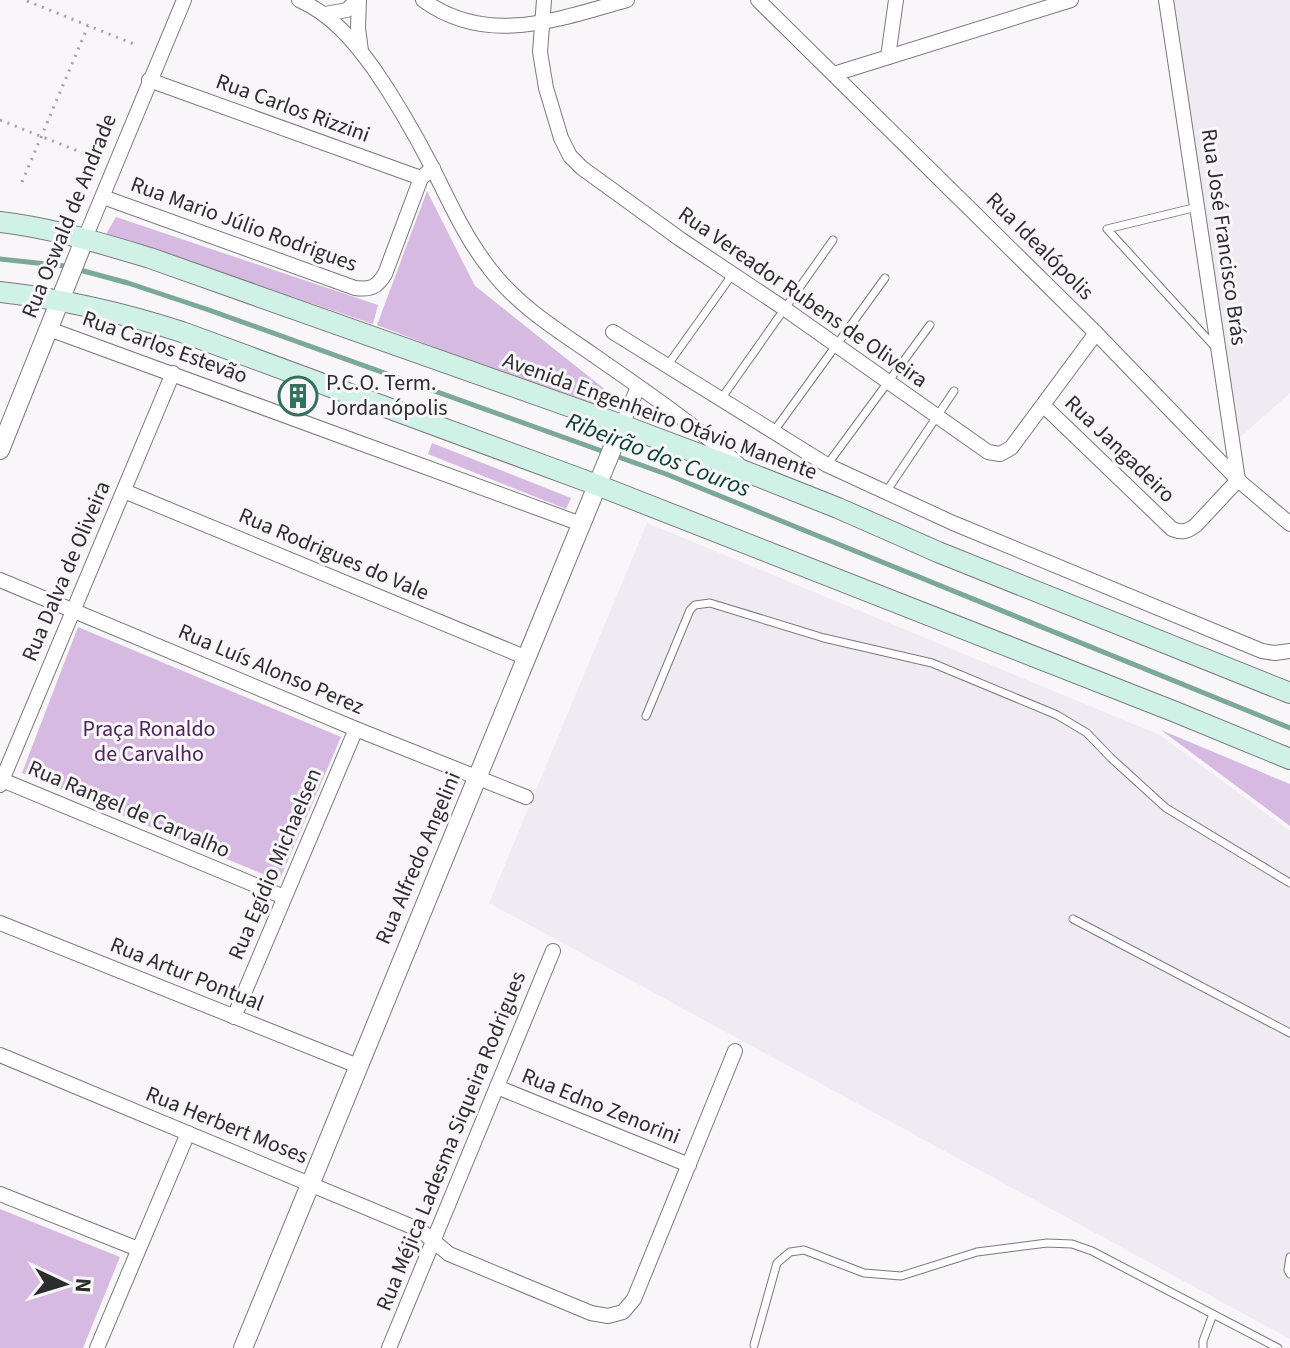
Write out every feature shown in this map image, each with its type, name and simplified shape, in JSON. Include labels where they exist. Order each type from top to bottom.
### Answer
[{"type":"main road","name":"Avenida Engenheiro Otávio Manente","points":[[0,222],[21,224],[82,246],[150,258],[619,431],[747,472],[1290,693]]},
{"type":"main road","points":[[0,292],[64,293],[600,478],[1290,759]]},
{"type":"street","name":"Rua Oswald de Andrade","points":[[0,450],[184,0]]},
{"type":"street","points":[[299,0],[325,14],[348,35],[400,106],[454,212],[479,254],[505,287],[538,317],[716,444],[747,472]]},
{"type":"street","points":[[325,14],[347,10],[358,0]]},
{"type":"street","points":[[358,0],[361,52]]},
{"type":"street","points":[[423,0],[475,23],[504,26],[541,24],[627,0]]},
{"type":"street","name":"Rua Vereador Rubens de Oliveira","points":[[544,0],[540,52],[546,88],[561,138],[570,156],[582,168],[732,275],[988,452],[1000,454],[1011,448],[1096,333]]},
{"type":"street","name":"Rua Idealópolis","points":[[758,0],[1096,333],[1238,480],[1290,524]]},
{"type":"street","points":[[888,57],[896,0]]},
{"type":"street","points":[[834,74],[1071,0]]},
{"type":"street","name":"Rua José Francisco Brás","points":[[1166,0],[1238,480]]},
{"type":"street","name":"Rua Carlos Rizzini","points":[[149,80],[421,178]]},
{"type":"street","points":[[421,178],[433,168]]},
{"type":"street","name":"Rua Mario Júlio Rodrigues","points":[[103,197],[355,288],[370,288],[376,286],[385,274],[421,178]]},
{"type":"street","name":"Rua Carlos Estevão","points":[[49,329],[581,524]]},
{"type":"street","name":"Avenida Engenheiro Otávio Manente","points":[[613,332],[827,465],[953,523],[1262,651],[1290,651]]},
{"type":"street","name":"Rua Dalva de Oliveira","points":[[1,783],[173,373]]},
{"type":"street","name":"Rua Alfredo Angelini","points":[[243,1348],[638,387]]},
{"type":"street","name":"Rua Jangadeiro","points":[[1044,406],[1172,529],[1189,531],[1238,480]]},
{"type":"street","name":"Rua Rodrigues do Vale","points":[[124,491],[527,658]]},
{"type":"street","name":"Rua Luís Alonso Perez","points":[[0,580],[526,797]]},
{"type":"street","name":"Rua Egídio Michaelsen","points":[[234,1017],[356,729]]},
{"type":"street","name":"Rua Rangel de Carvalho","points":[[1,783],[284,897]]},
{"type":"street","name":"Rua Artur Pontual","points":[[0,923],[358,1066]]},
{"type":"street","name":"Rua Méjica Ladesma Siqueira Rodrigues","points":[[389,1348],[553,951]]},
{"type":"street","points":[[689,1165],[735,1051]]},
{"type":"street","name":"Rua Herbert Moses","points":[[0,1055],[420,1230],[449,1254],[591,1313],[608,1316],[623,1312],[634,1299],[689,1165]]},
{"type":"street","name":"Rua Edno Zenorini","points":[[497,1087],[689,1165]]},
{"type":"street","points":[[97,1348],[188,1133]]},
{"type":"street","points":[[0,1194],[138,1249]]},
{"type":"lane","points":[[1197,207],[1107,229],[1218,351]]},
{"type":"lane","points":[[721,399],[833,240]]},
{"type":"lane","points":[[667,366],[732,275]]},
{"type":"lane","points":[[774,431],[885,278]]},
{"type":"lane","points":[[827,465],[930,325]]},
{"type":"lane","points":[[886,492],[954,391]]},
{"type":"lane","points":[[646,716],[690,610],[695,605],[710,603],[824,638],[932,663],[1057,715],[1087,733],[1166,808],[1290,883]]},
{"type":"lane","points":[[1073,919],[1290,1033]]},
{"type":"lane","points":[[754,1345],[777,1263],[790,1252],[804,1250],[864,1273],[901,1276],[977,1252],[1047,1243],[1072,1244],[1092,1251],[1278,1348]]},
{"type":"lane","points":[[1290,1257],[1290,1274]]},
{"type":"lane","points":[[1203,1348],[1213,1314]]},
{"type":"path","points":[[27,1],[134,44]]},
{"type":"path","points":[[22,182],[88,26]]},
{"type":"path","points":[[0,120],[98,159]]},
{"type":"shaded area","points":[[1171,0],[1290,0],[1290,393],[1237,440]]},
{"type":"shaded area","points":[[647,523],[1160,735],[1290,831],[1290,1339],[489,903]]},
{"type":"green space","points":[[427,191],[475,286],[607,391],[612,397],[612,405],[601,411],[377,325]]},
{"type":"green space","points":[[116,217],[378,305],[373,324],[106,234]]},
{"type":"green space","points":[[432,443],[571,498],[566,509],[428,454]]},
{"type":"green space","name":"Praça Ronaldo de Carvalho","points":[[78,627],[341,737],[279,881],[22,773]]},
{"type":"green space","points":[[1161,730],[1290,784],[1290,826]]},
{"type":"green space","points":[[0,1209],[120,1257],[83,1348],[0,1348]]},
{"type":"waterway","name":"Ribeirão dos Couros","points":[[0,259],[65,266],[128,283],[666,474],[1290,728]]},
{"type":"place","name":"P.C.O. Term. Jordanópolis","points":[[298,396]]}]
